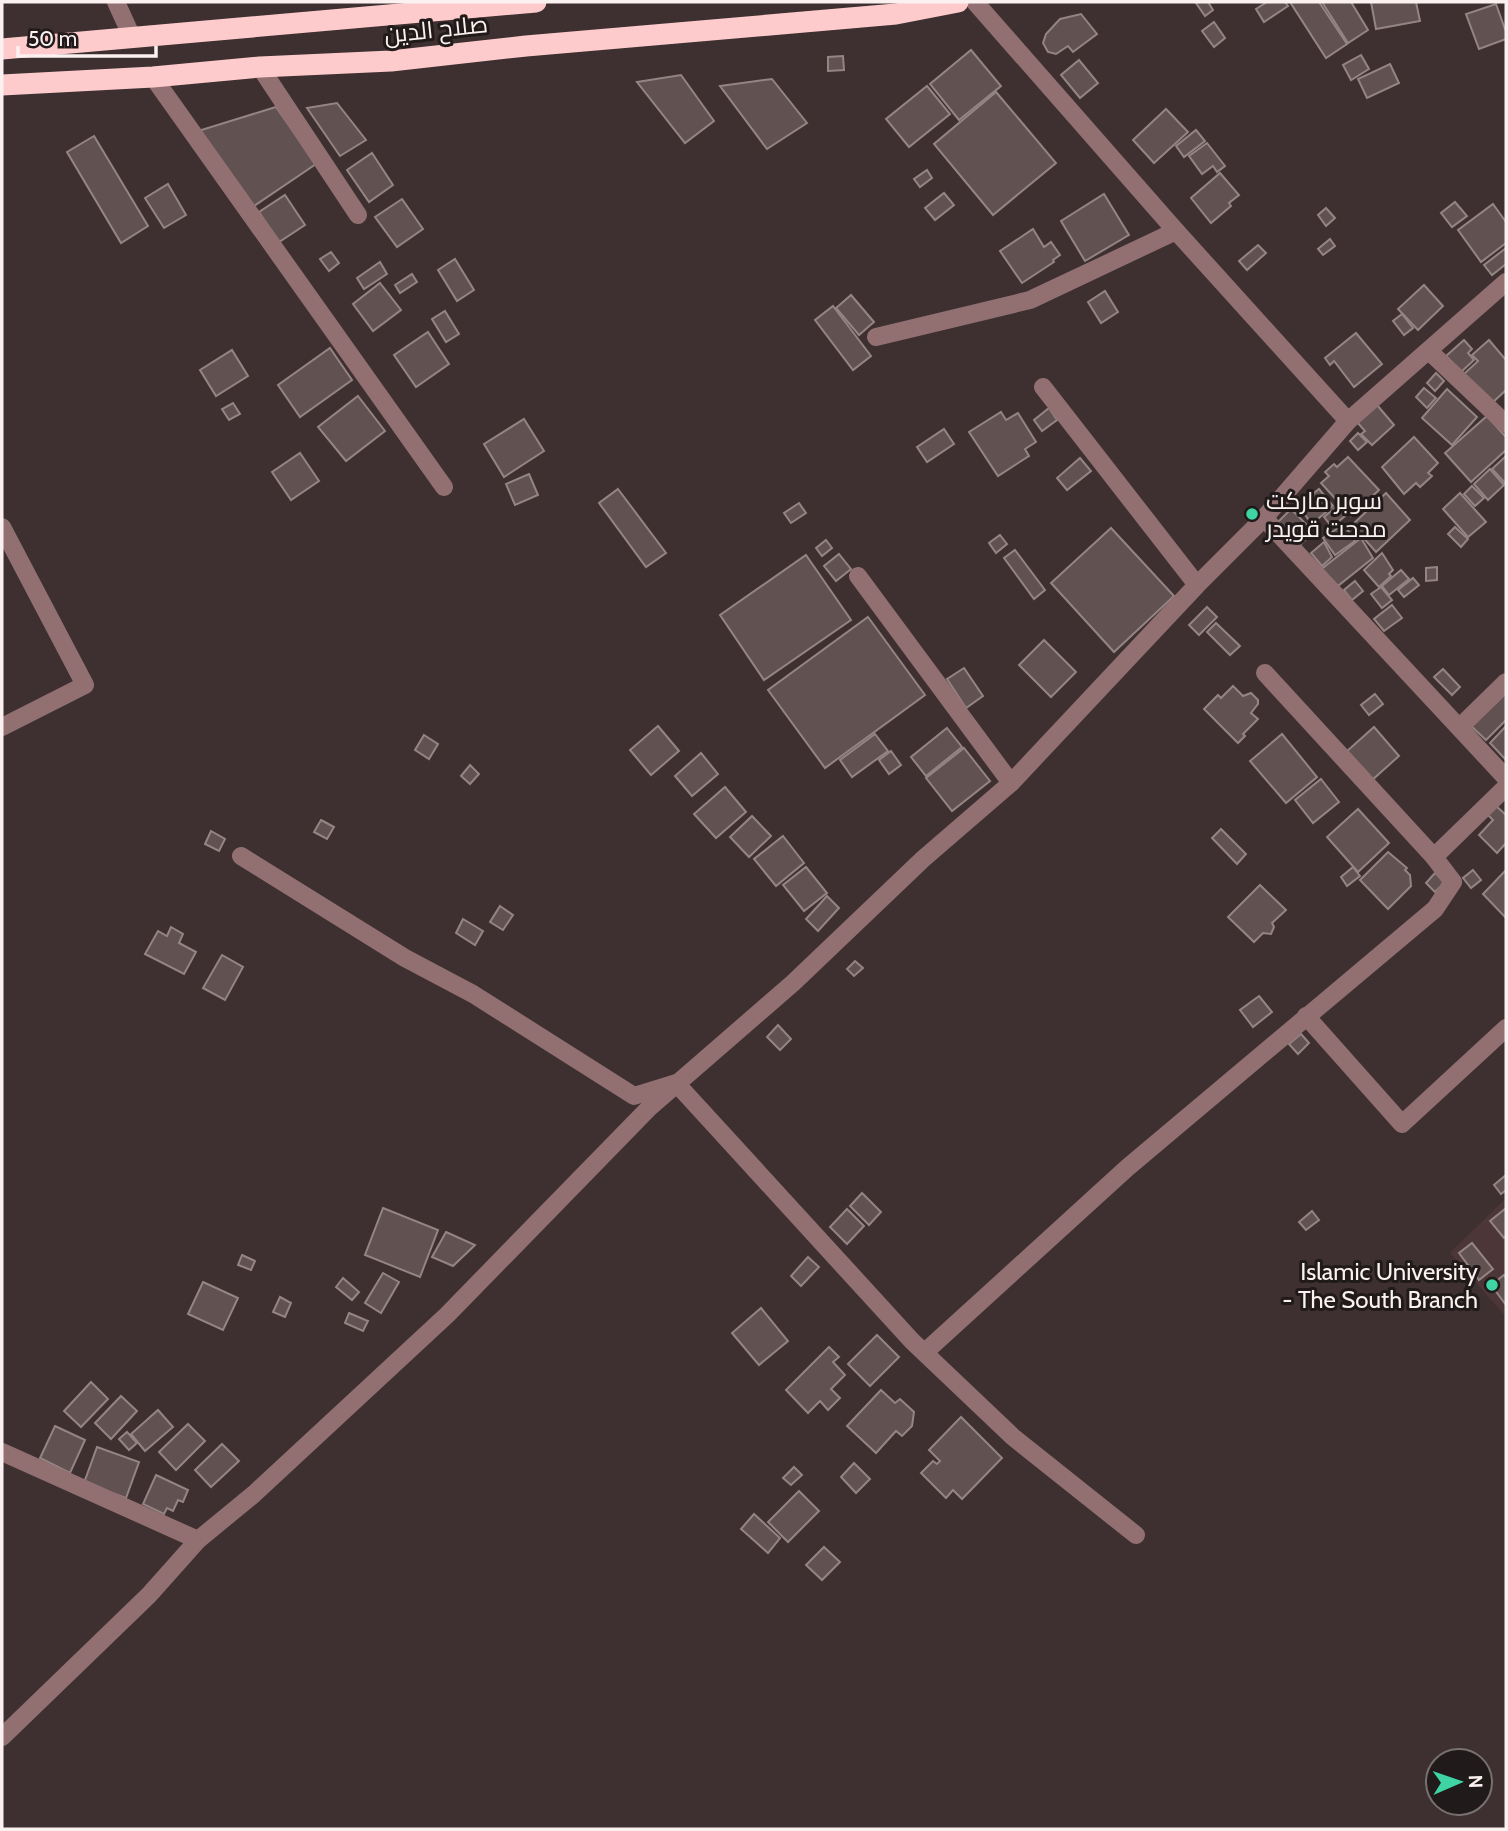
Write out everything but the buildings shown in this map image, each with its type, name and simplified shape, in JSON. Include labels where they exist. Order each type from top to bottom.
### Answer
[{"type":"highway","name":"صلاح الدين","points":[[2,49],[132,37],[361,9],[536,2]]},
{"type":"highway","name":"صلاح الدين","points":[[2,85],[391,61],[526,46],[896,14],[958,2]]},
{"type":"street","points":[[116,2],[132,37]]},
{"type":"street","points":[[975,2],[1176,231],[1348,421]]},
{"type":"street","points":[[260,67],[358,215]]},
{"type":"street","points":[[153,77],[444,487]]},
{"type":"street","points":[[876,337],[1030,300],[1176,231]]},
{"type":"street","points":[[2,1737],[149,1595],[198,1540],[254,1494],[447,1315],[649,1108],[793,983],[923,859],[1012,783],[1197,585],[1264,518],[1348,421],[1506,282]]},
{"type":"street","points":[[1429,351],[1506,424]]},
{"type":"street","points":[[1043,387],[1197,585]]},
{"type":"street","points":[[1264,518],[1506,778]]},
{"type":"street","points":[[2,527],[85,685],[2,727]]},
{"type":"street","points":[[858,576],[1012,783]]},
{"type":"street","points":[[925,1352],[1127,1168],[1434,909],[1453,883],[1434,857],[1265,673]]},
{"type":"street","points":[[1460,727],[1506,682]]},
{"type":"street","points":[[1434,857],[1506,787]]},
{"type":"street","points":[[241,856],[405,958],[473,994],[634,1096],[676,1083]]},
{"type":"street","points":[[1306,1016],[1402,1124],[1506,1028]]},
{"type":"street","points":[[676,1083],[844,1268],[925,1352],[1013,1437],[1136,1535]]},
{"type":"street","points":[[2,1452],[198,1540]]},
{"type":"shaded area","name":"Islamic University - The South Branch","points":[[1506,1198],[1506,1317],[1450,1253]]},
{"type":"place","name":"سوبر ماركت مدحت قويدر","points":[[1252,514]]},
{"type":"place","name":"Islamic University - The South Branch","points":[[1492,1285]]}]
